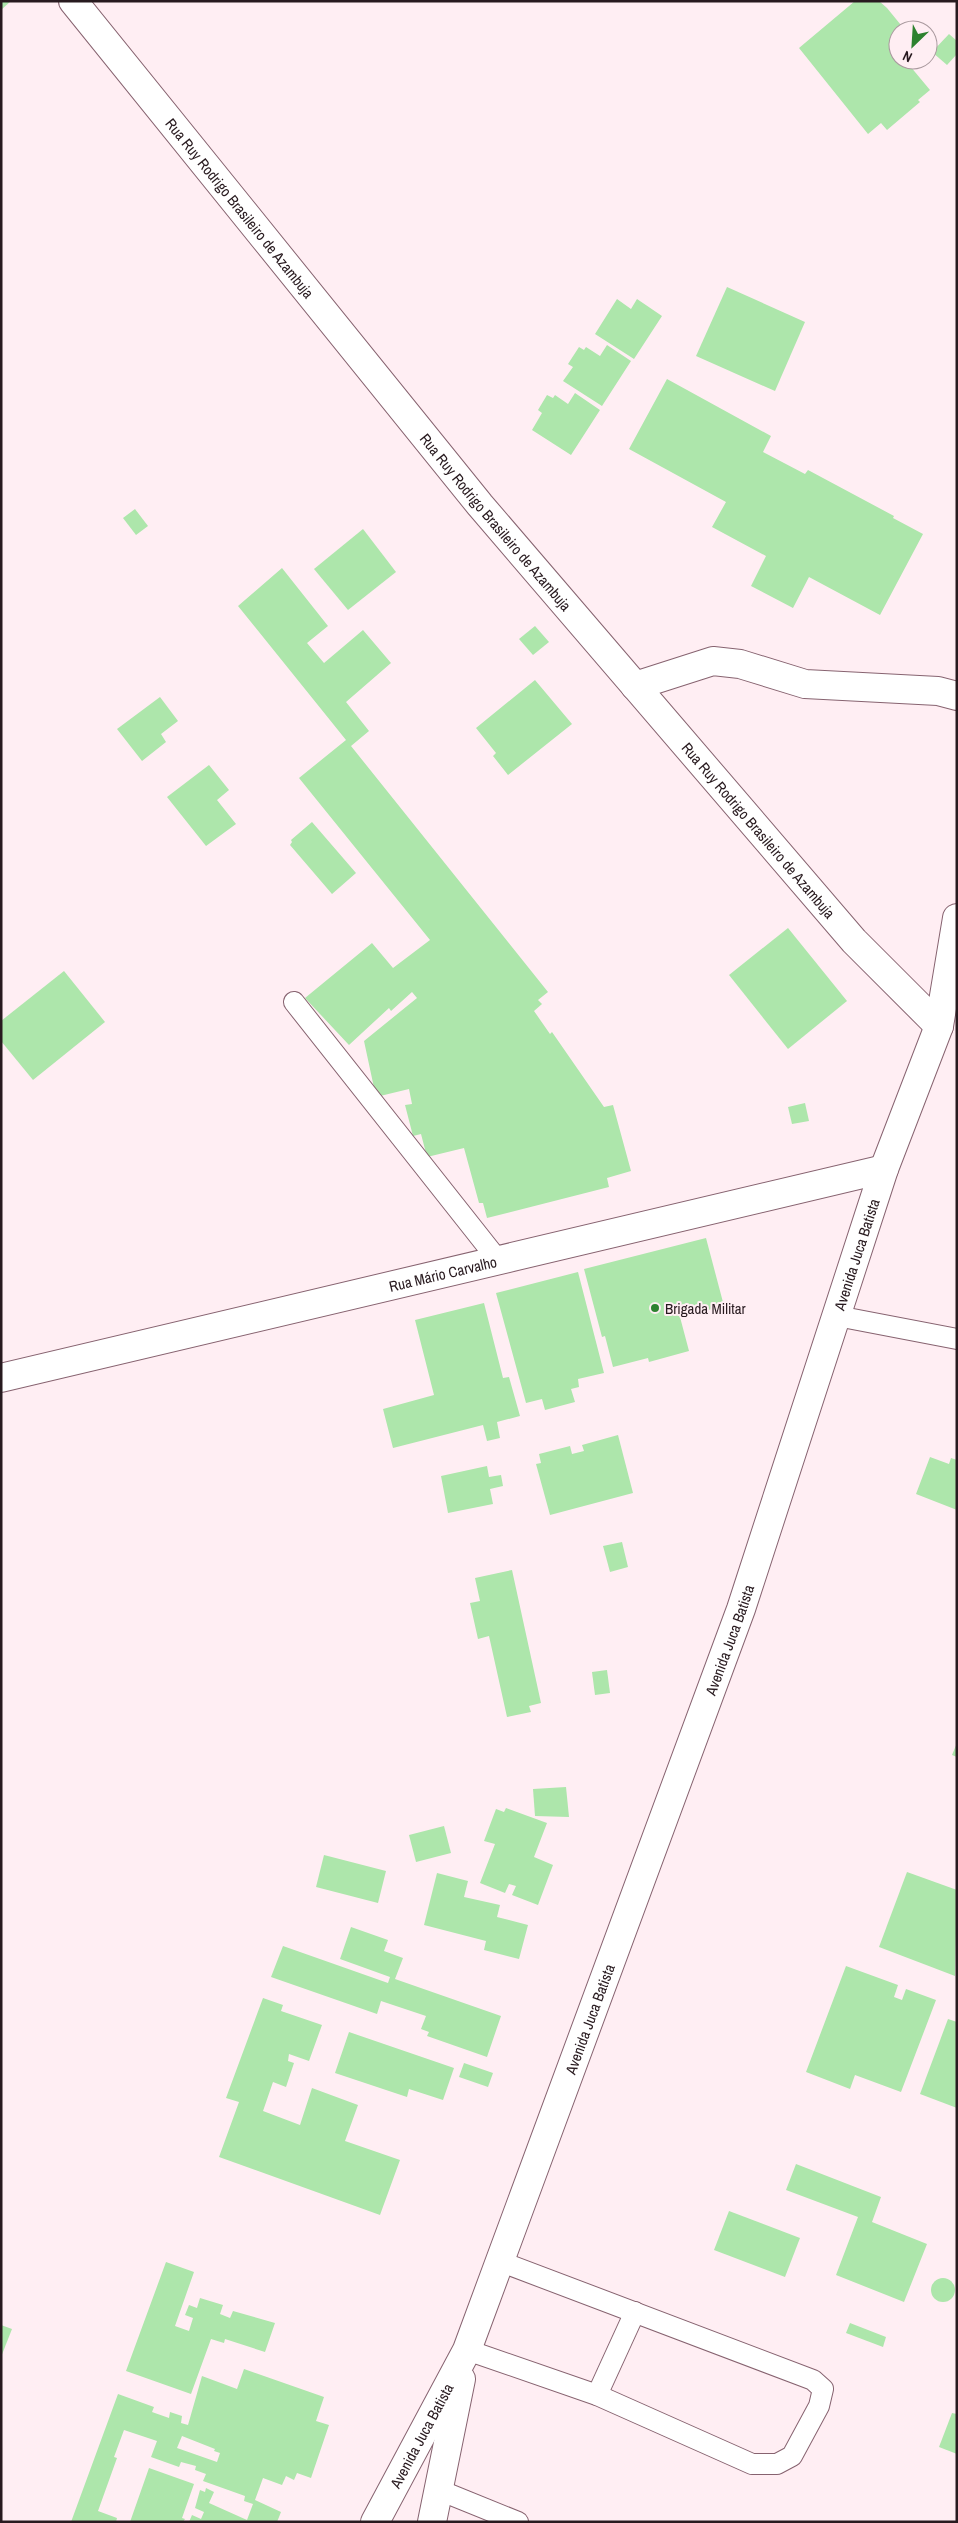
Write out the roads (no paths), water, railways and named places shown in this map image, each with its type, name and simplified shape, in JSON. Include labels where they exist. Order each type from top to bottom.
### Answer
[{"type":"street","name":"Rua Ruy Rodrigo Brasileiro de Azambuja","points":[[72,1],[480,505],[854,941],[939,1026]]},
{"type":"street","points":[[635,686],[713,661],[740,664],[805,684],[938,691],[957,696]]},
{"type":"street","name":"Avenida Juca Batista","points":[[432,2522],[467,2350],[498,2260],[741,1609],[884,1169],[939,1026],[955,935]]},
{"type":"street","name":"Rua Mário Carvalho","points":[[1,1378],[884,1169]]},
{"type":"street","name":"Avenida Juca Batista","points":[[375,2522],[467,2350]]},
{"type":"lane","points":[[294,1002],[498,1260]]},
{"type":"lane","points":[[837,1316],[957,1340]]},
{"type":"lane","points":[[467,2350],[597,2395],[752,2464],[777,2464],[792,2456],[819,2406],[822,2388],[813,2380],[498,2260]]},
{"type":"lane","points":[[597,2395],[635,2312]]},
{"type":"lane","points":[[439,2490],[518,2522]]},
{"type":"place","name":"Brigada Militar","points":[[655,1308]]}]
